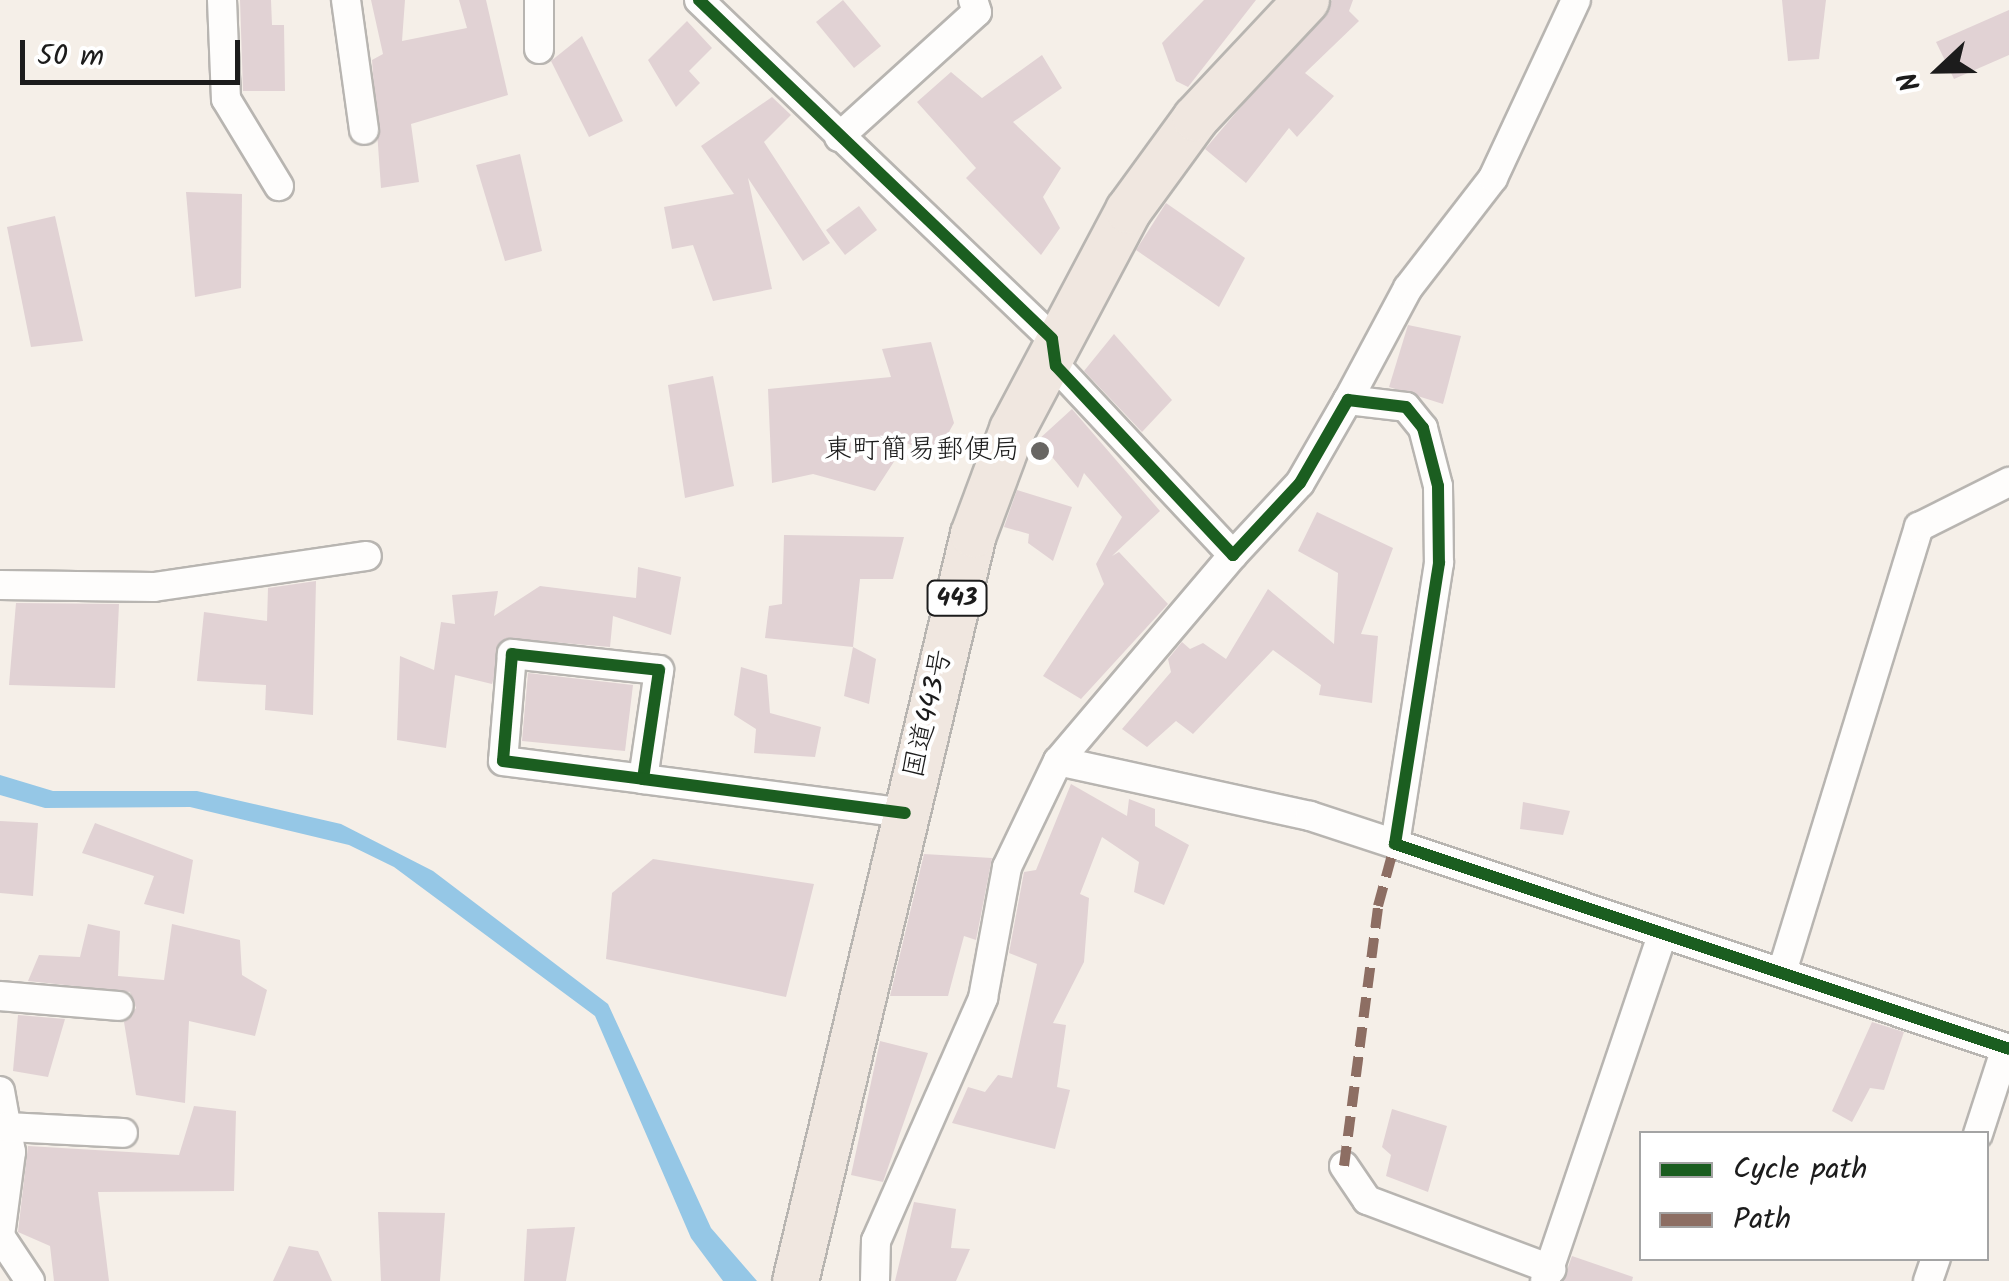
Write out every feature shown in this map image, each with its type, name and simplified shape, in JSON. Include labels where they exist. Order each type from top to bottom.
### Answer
[{"type":"highway","name":"国道443号","points":[[794,1281],[973,534],[1052,339],[1196,118],[1306,0]]},
{"type":"street","points":[[222,0],[226,99],[279,186]]},
{"type":"street","points":[[346,0],[364,130]]},
{"type":"street","points":[[539,0],[539,48]]},
{"type":"street","points":[[699,0],[1052,339],[1056,366],[1233,555]]},
{"type":"street","points":[[839,137],[977,12],[973,0]]},
{"type":"street","points":[[874,1281],[876,1240],[982,998],[1007,867],[1058,761],[1233,555],[1300,483],[1408,288],[1493,178],[1576,0]]},
{"type":"street","points":[[1348,400],[1406,407],[1423,428],[1438,486],[1439,563],[1396,844]]},
{"type":"street","points":[[1782,972],[1919,527],[2009,482]]},
{"type":"street","points":[[0,585],[154,587],[367,556]]},
{"type":"street","points":[[642,779],[659,670],[512,654],[502,761],[906,813]]},
{"type":"street","points":[[1058,761],[1310,816],[2008,1049],[1979,1131]]},
{"type":"street","points":[[1344,1166],[1368,1200],[1548,1275],[1662,936]]},
{"type":"street","points":[[0,996],[118,1006]]},
{"type":"street","points":[[0,1091],[6,1127],[0,1236],[30,1281]]},
{"type":"street","points":[[6,1127],[123,1132]]},
{"type":"water","points":[[0,775],[53,791],[197,791],[341,824],[433,871],[608,1004],[711,1228],[757,1281],[723,1281],[691,1238],[595,1016],[394,867],[349,845],[190,807],[45,808],[0,795]]},
{"type":"building","points":[[240,0],[271,0],[272,25],[284,25],[285,91],[243,91]]},
{"type":"building","points":[[371,0],[405,0],[402,41],[467,28],[459,0],[486,0],[508,95],[411,124],[419,182],[381,188],[372,60],[383,54]]},
{"type":"building","points":[[843,0],[881,46],[854,68],[816,22]]},
{"type":"building","points":[[1204,0],[1256,0],[1188,87],[1176,81],[1162,43]]},
{"type":"building","points":[[1332,0],[1353,0],[1349,11],[1359,21],[1305,73],[1334,96],[1297,137],[1289,128],[1246,183],[1205,149]]},
{"type":"building","points":[[1782,0],[1826,0],[1819,59],[1788,61]]},
{"type":"building","points":[[2009,10],[2009,55],[1954,79],[1936,42]]},
{"type":"building","points":[[687,21],[712,48],[689,71],[700,83],[676,107],[648,60]]},
{"type":"building","points":[[582,36],[623,121],[589,137],[551,61]]},
{"type":"building","points":[[1042,55],[1062,88],[1013,122],[1061,168],[1043,197],[1060,228],[1041,255],[966,178],[976,168],[917,102],[951,72],[982,98]]},
{"type":"building","points":[[772,97],[791,115],[764,142],[830,243],[803,261],[748,178],[772,289],[713,301],[693,245],[672,249],[664,207],[734,194],[701,146]]},
{"type":"building","points":[[520,154],[542,251],[505,261],[476,165]]},
{"type":"building","points":[[186,192],[242,194],[241,288],[195,297]]},
{"type":"building","points":[[1166,203],[1245,258],[1219,307],[1136,250]]},
{"type":"building","points":[[859,206],[877,230],[845,255],[826,230]]},
{"type":"building","points":[[55,216],[83,341],[31,347],[7,227]]},
{"type":"building","points":[[1408,325],[1461,336],[1443,404],[1389,387]]},
{"type":"building","points":[[1114,334],[1172,400],[1142,432],[1084,371]]},
{"type":"building","points":[[931,342],[954,423],[936,455],[906,443],[875,491],[813,474],[772,483],[768,389],[891,377],[882,349]]},
{"type":"building","points":[[713,376],[734,486],[685,498],[668,385]]},
{"type":"building","points":[[1072,409],[1160,511],[1112,556],[1119,552],[1168,604],[1081,699],[1043,676],[1104,584],[1096,564],[1122,517],[1084,473],[1078,488],[1038,440]]},
{"type":"building","points":[[1017,490],[1072,507],[1053,561],[1028,543],[1029,534],[1004,527]]},
{"type":"building","points":[[1317,512],[1393,548],[1361,634],[1378,636],[1372,703],[1319,695],[1321,685],[1273,650],[1193,734],[1176,721],[1147,747],[1122,729],[1171,672],[1168,659],[1182,642],[1190,649],[1203,643],[1226,659],[1268,589],[1334,644],[1338,573],[1298,551]]},
{"type":"building","points":[[784,535],[904,537],[893,579],[860,579],[853,647],[765,638],[769,606],[782,604]]},
{"type":"building","points":[[638,567],[681,577],[671,635],[613,616],[610,647],[506,638],[492,684],[455,675],[446,748],[397,740],[400,656],[434,670],[441,622],[455,624],[452,595],[498,591],[494,616],[540,586],[636,598]]},
{"type":"building","points":[[316,581],[313,715],[265,710],[266,685],[197,681],[204,612],[267,621],[268,588]]},
{"type":"building","points":[[16,603],[119,604],[115,688],[9,685]]},
{"type":"building","points":[[853,647],[876,659],[869,704],[844,696]]},
{"type":"building","points":[[741,667],[767,675],[770,713],[821,727],[815,757],[754,753],[756,729],[734,715]]},
{"type":"building","points":[[528,673],[633,685],[625,751],[522,741]]},
{"type":"building","points":[[1071,784],[1127,816],[1129,799],[1155,809],[1155,826],[1189,845],[1164,905],[1134,892],[1139,862],[1102,837],[1080,894],[1089,898],[1084,962],[1053,1023],[1066,1025],[1057,1087],[1070,1090],[1055,1149],[952,1123],[968,1087],[985,1092],[998,1075],[1012,1078],[1037,964],[1009,953],[1024,872],[1036,870]]},
{"type":"building","points":[[1523,802],[1570,811],[1563,835],[1520,829]]},
{"type":"building","points":[[0,821],[38,823],[33,896],[0,893]]},
{"type":"building","points":[[95,823],[193,860],[184,914],[144,904],[154,876],[82,853]]},
{"type":"building","points":[[924,854],[992,858],[976,940],[964,936],[948,996],[890,996]]},
{"type":"building","points":[[653,859],[814,884],[786,997],[606,959],[612,893]]},
{"type":"building","points":[[88,924],[120,931],[118,976],[164,980],[172,924],[240,940],[242,975],[267,990],[255,1036],[189,1021],[185,1103],[136,1095],[124,1022],[136,1008],[130,992],[28,981],[39,955],[80,957]]},
{"type":"building","points":[[18,1015],[65,1019],[48,1077],[13,1071]]},
{"type":"building","points":[[1872,1022],[1904,1032],[1884,1090],[1870,1088],[1852,1122],[1832,1111]]},
{"type":"building","points":[[880,1041],[928,1053],[883,1182],[851,1175]]},
{"type":"building","points":[[194,1106],[236,1111],[234,1191],[98,1192],[109,1281],[54,1281],[50,1246],[18,1232],[28,1146],[179,1155]]},
{"type":"building","points":[[1392,1109],[1447,1126],[1428,1192],[1386,1176],[1391,1155],[1382,1147]]},
{"type":"building","points":[[914,1202],[956,1209],[951,1248],[970,1249],[956,1281],[895,1281]]},
{"type":"building","points":[[378,1212],[445,1213],[440,1281],[381,1281]]},
{"type":"building","points":[[575,1227],[566,1281],[524,1281],[527,1229]]},
{"type":"building","points":[[289,1246],[318,1251],[332,1281],[273,1281]]},
{"type":"building","points":[[1572,1256],[1633,1277],[1632,1281],[1563,1281]]},
{"type":"marked path","points":[[1344,1166],[1378,906],[1395,844]]},
{"type":"cycle path","points":[[699,0],[1052,339],[1056,366],[1233,555],[1300,483],[1348,400],[1406,407],[1423,428],[1438,486],[1439,563],[1395,844],[2009,1049]]},
{"type":"cycle path","points":[[643,779],[659,670],[512,654],[503,761],[905,813]]},
{"type":"place","name":"東町簡易郵便局","points":[[1040,451]]}]
